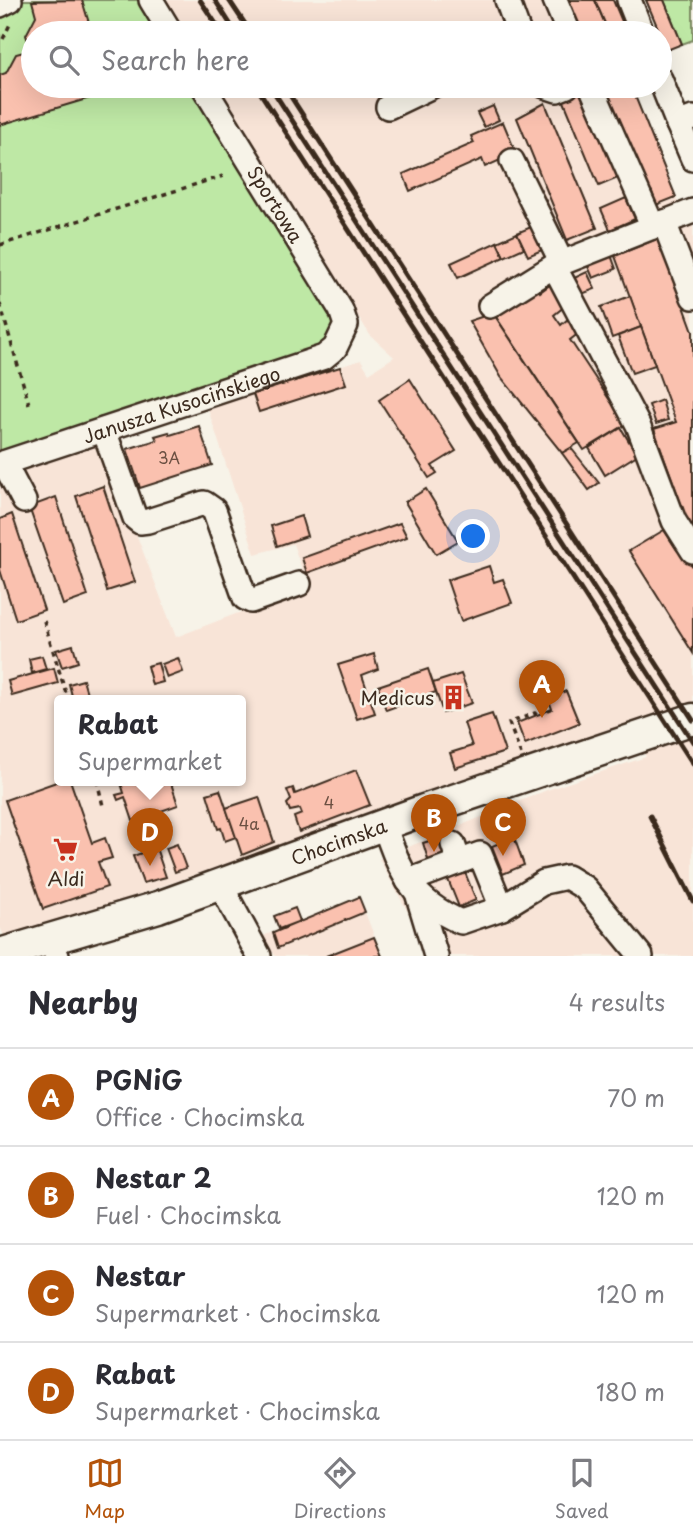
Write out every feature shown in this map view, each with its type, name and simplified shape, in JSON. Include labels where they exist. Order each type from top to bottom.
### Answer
[{"type":"main road","name":"Chocimska","points":[[0,954],[158,907],[384,825],[693,719]]},
{"type":"main road","name":"Chocimska","points":[[56,956],[158,907]]},
{"type":"street","points":[[0,5],[10,0]]},
{"type":"street","points":[[150,0],[163,21]]},
{"type":"street","points":[[507,0],[515,21]]},
{"type":"street","points":[[555,0],[564,21]]},
{"type":"street","points":[[628,0],[637,21]]},
{"type":"street","name":"Sportowa","points":[[210,98],[341,310],[346,325]]},
{"type":"street","points":[[388,107],[407,98]]},
{"type":"street","points":[[597,98],[693,297]]},
{"type":"street","points":[[672,98],[686,121],[693,159]]},
{"type":"street","points":[[512,161],[558,265],[638,425],[674,521],[693,551]]},
{"type":"street","points":[[490,306],[558,265],[693,211]]},
{"type":"street","name":"Janusza Kusocińskiego","points":[[2,463],[324,357],[335,348],[346,325]]},
{"type":"street","points":[[104,430],[135,518],[140,522],[204,503],[209,504],[214,510],[245,598],[251,601],[299,584]]},
{"type":"street","points":[[2,463],[24,501]]},
{"type":"street","points":[[384,825],[398,866],[413,888],[439,913],[461,922],[502,908],[544,882],[567,877],[585,888],[641,956]]},
{"type":"street","points":[[413,888],[456,853],[480,854],[502,908]]},
{"type":"street","points":[[220,884],[259,956]]},
{"type":"street","points":[[413,888],[436,956]]},
{"type":"path","points":[[0,38],[3,39],[0,44]]},
{"type":"path","points":[[0,245],[223,176]]},
{"type":"path","points":[[0,304],[29,404]]},
{"type":"path","points":[[44,621],[66,695]]},
{"type":"path","points":[[522,757],[509,723],[535,713],[536,715]]},
{"type":"path","points":[[98,786],[103,806]]},
{"type":"shaded area","points":[[160,0],[595,0],[604,21],[173,21]]},
{"type":"shaded area","points":[[222,98],[636,98],[683,215],[693,220],[693,956],[432,956],[379,859],[547,790],[646,757],[628,724],[34,931],[5,938],[0,927],[0,476],[101,443],[176,637],[308,586],[293,544],[255,554],[208,409],[361,360],[369,373],[394,357],[370,335]]},
{"type":"shaded area","points":[[359,897],[382,956],[275,956],[263,936]]},
{"type":"green space","points":[[0,0],[151,0],[164,21],[21,21],[21,98],[210,98],[346,325],[335,348],[0,464]]},
{"type":"green space","points":[[664,0],[693,0],[693,40],[682,44]]},
{"type":"building","points":[[82,0],[88,21],[33,21],[36,16],[32,1]]},
{"type":"building","points":[[569,0],[595,0],[604,21],[577,21]]},
{"type":"building","points":[[595,0],[613,0],[622,21],[604,21]]},
{"type":"building","points":[[646,0],[664,0],[682,44],[672,48],[672,21],[655,21]]},
{"type":"building","points":[[21,53],[21,98],[90,98],[0,125],[0,75],[6,73],[16,54]]},
{"type":"building","points":[[585,98],[618,178],[599,186],[563,99]]},
{"type":"building","points":[[609,98],[636,98],[676,197],[656,205],[652,192],[648,194]]},
{"type":"building","points":[[545,103],[597,228],[567,240],[517,118]]},
{"type":"building","points":[[493,106],[499,120],[484,127],[477,113]]},
{"type":"building","points":[[503,122],[516,153],[485,167],[482,159],[410,191],[403,174],[474,143],[471,136]]},
{"type":"building","points":[[626,198],[635,219],[610,230],[601,209]]},
{"type":"building","points":[[531,227],[542,250],[528,256],[517,233]]},
{"type":"building","points":[[517,233],[524,248],[504,257],[497,242]]},
{"type":"building","points":[[659,238],[693,331],[693,538],[678,510],[682,507],[654,429],[676,422],[615,256]]},
{"type":"building","points":[[497,242],[504,257],[458,278],[451,263]]},
{"type":"building","points":[[611,255],[616,269],[593,278],[587,264]]},
{"type":"building","points":[[587,272],[595,289],[579,295],[572,279]]},
{"type":"building","points":[[551,284],[565,306],[554,315],[561,325],[569,318],[579,333],[570,340],[611,402],[615,400],[630,422],[584,450],[494,314],[537,288],[540,292]]},
{"type":"building","points":[[630,296],[641,327],[612,338],[601,307]]},
{"type":"building","points":[[493,313],[579,443],[562,453],[501,377],[469,321]]},
{"type":"building","points":[[641,327],[655,365],[632,373],[618,336]]},
{"type":"building","points":[[340,367],[346,384],[259,412],[253,394]]},
{"type":"building","points":[[410,379],[456,451],[432,466],[437,473],[429,478],[379,400]]},
{"type":"building","points":[[662,400],[668,420],[656,424],[649,405]]},
{"type":"building","points":[[199,426],[212,465],[140,488],[127,449],[157,440],[155,436],[169,432],[170,435]]},
{"type":"building","points":[[621,428],[637,455],[605,475],[589,448]]},
{"type":"building","points":[[571,448],[599,483],[589,490],[562,453]]},
{"type":"building","points":[[103,486],[135,582],[107,591],[76,496]]},
{"type":"building","points":[[426,489],[458,541],[436,554],[405,502]]},
{"type":"building","points":[[56,497],[88,596],[63,605],[29,507]]},
{"type":"building","points":[[12,514],[44,610],[16,620],[0,570],[0,519]]},
{"type":"building","points":[[301,516],[307,536],[277,546],[271,526]]},
{"type":"building","points":[[400,523],[407,537],[307,573],[302,558]]},
{"type":"building","points":[[664,530],[677,550],[681,548],[693,567],[693,653],[629,551]]},
{"type":"building","points":[[489,566],[494,582],[503,579],[512,603],[461,621],[447,580]]},
{"type":"building","points":[[73,645],[78,662],[62,667],[56,650]]},
{"type":"building","points":[[374,654],[378,669],[362,675],[375,713],[357,719],[338,665]]},
{"type":"building","points":[[42,656],[46,669],[32,673],[29,659]]},
{"type":"building","points":[[178,658],[183,672],[167,678],[162,664]]},
{"type":"building","points":[[158,663],[163,682],[152,685],[147,666]]},
{"type":"building","points":[[54,668],[58,683],[12,696],[8,681]]},
{"type":"building","points":[[428,669],[436,692],[386,710],[378,686]]},
{"type":"building","name":"Medicus","points":[[461,674],[472,703],[443,713],[433,683]]},
{"type":"building","points":[[83,680],[88,695],[72,695],[69,684]]},
{"type":"building","points":[[566,691],[579,723],[525,744],[517,723],[552,709],[548,698]]},
{"type":"building","points":[[492,714],[505,752],[455,768],[450,753],[472,746],[464,723]]},
{"type":"building","points":[[356,770],[370,805],[299,832],[294,817],[302,814],[300,809],[290,811],[287,804],[291,800],[287,790],[293,788],[295,794]]},
{"type":"building","name":"Aldi","points":[[54,783],[54,786],[72,786],[92,843],[105,838],[112,858],[98,862],[107,887],[43,909],[5,800]]},
{"type":"building","points":[[122,786],[172,786],[178,805],[133,821],[125,797],[118,800],[116,795],[124,793]]},
{"type":"building","points":[[220,790],[236,837],[225,841],[221,828],[218,829],[207,794]]},
{"type":"building","points":[[259,797],[274,842],[242,855],[226,808]]},
{"type":"building","points":[[514,837],[524,865],[503,874],[492,846]]},
{"type":"building","points":[[438,838],[446,860],[430,866],[423,843]]},
{"type":"building","points":[[177,844],[186,868],[175,872],[166,848]]},
{"type":"building","points":[[156,848],[166,877],[143,883],[133,856]]},
{"type":"building","points":[[462,865],[476,900],[459,907],[445,872]]},
{"type":"building","points":[[359,897],[365,912],[278,948],[273,933]]},
{"type":"building","points":[[295,908],[300,921],[279,929],[274,916]]},
{"type":"building","points":[[374,937],[382,956],[326,956]]},
{"type":"railway","points":[[200,0],[214,21]]},
{"type":"railway","points":[[215,0],[228,21]]},
{"type":"railway","points":[[229,0],[243,21]]},
{"type":"railway","points":[[264,98],[693,764]]},
{"type":"railway","points":[[278,98],[693,742]]},
{"type":"railway","points":[[292,98],[693,720]]},
{"type":"railway","points":[[650,816],[693,901]]},
{"type":"place","name":"Medicus","points":[[454,697]]},
{"type":"place","name":"PGNiG","points":[[542,718]]},
{"type":"place","name":"Aldi","points":[[66,850]]},
{"type":"place","name":"Nestar 2","points":[[434,852]]},
{"type":"place","name":"Nestar","points":[[503,856]]},
{"type":"place","name":"Rabat","points":[[150,866]]}]
